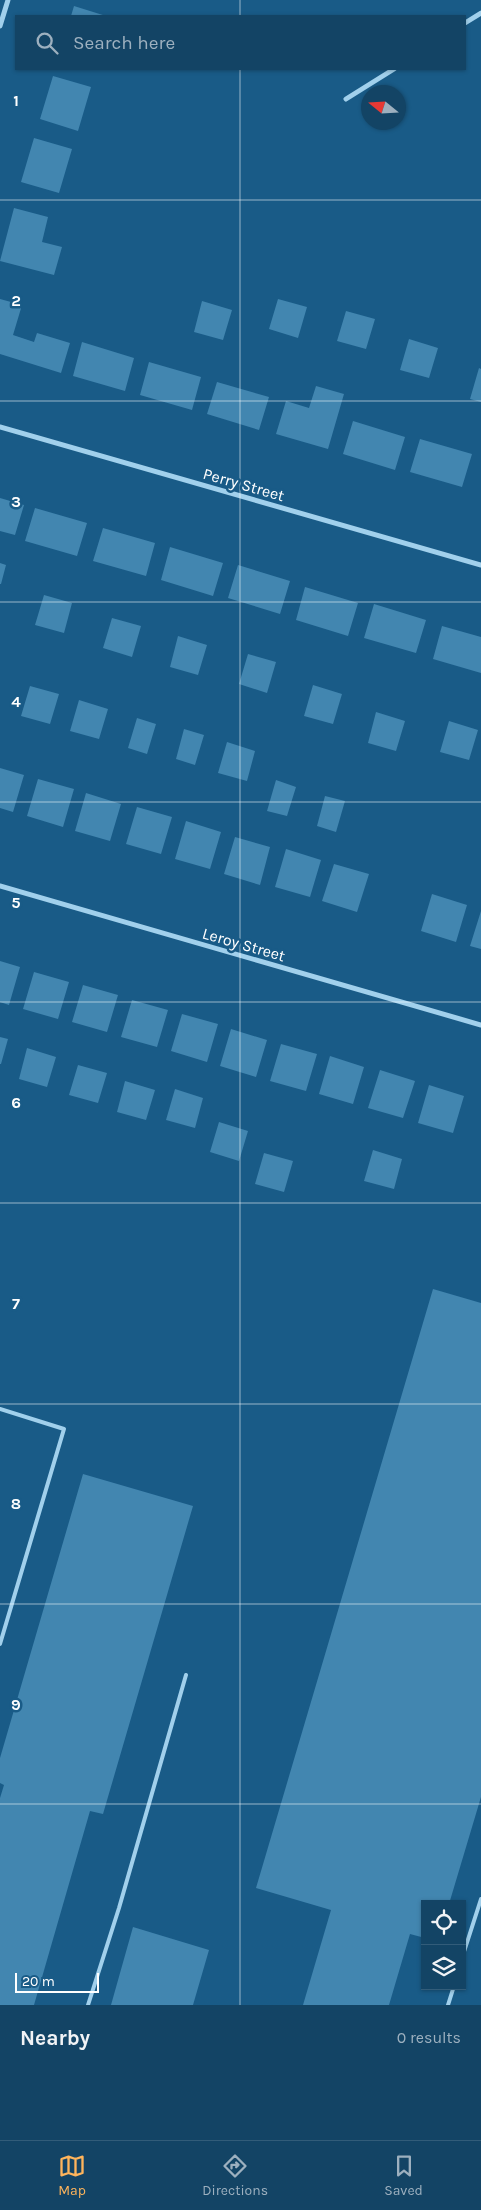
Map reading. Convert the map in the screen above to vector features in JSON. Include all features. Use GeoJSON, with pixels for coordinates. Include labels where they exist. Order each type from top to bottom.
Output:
{"type":"FeatureCollection","features":[{"type":"Feature","properties":{"kind":"street"},"geometry":{"type":"LineString","coordinates":[[0,26],[8,0]]}},
{"type":"Feature","properties":{"kind":"street"},"geometry":{"type":"LineString","coordinates":[[466,22],[481,13]]}},
{"type":"Feature","properties":{"kind":"street"},"geometry":{"type":"LineString","coordinates":[[346,99],[392,70]]}},
{"type":"Feature","properties":{"kind":"street","name":"Perry Street"},"geometry":{"type":"LineString","coordinates":[[0,427],[481,565]]}},
{"type":"Feature","properties":{"kind":"street","name":"Leroy Street"},"geometry":{"type":"LineString","coordinates":[[0,886],[481,1025]]}},
{"type":"Feature","properties":{"kind":"lane"},"geometry":{"type":"LineString","coordinates":[[0,1409],[64,1429],[0,1644]]}},
{"type":"Feature","properties":{"kind":"lane"},"geometry":{"type":"LineString","coordinates":[[88,2005],[119,1908],[186,1675]]}},
{"type":"Feature","properties":{"kind":"lane"},"geometry":{"type":"LineString","coordinates":[[466,1946],[481,1899]]}},
{"type":"Feature","properties":{"kind":"lane"},"geometry":{"type":"LineString","coordinates":[[448,2005],[453,1990]]}},
{"type":"Feature","properties":{"kind":"building"},"geometry":{"type":"Polygon","coordinates":[[[74,6],[103,15],[71,15],[74,6]]]}},
{"type":"Feature","properties":{"kind":"building"},"geometry":{"type":"Polygon","coordinates":[[[53,76],[91,87],[78,131],[40,119],[53,76]]]}},
{"type":"Feature","properties":{"kind":"building"},"geometry":{"type":"Polygon","coordinates":[[[34,138],[72,149],[59,193],[21,182],[34,138]]]}},
{"type":"Feature","properties":{"kind":"building"},"geometry":{"type":"Polygon","coordinates":[[[14,208],[48,217],[42,242],[62,247],[54,275],[0,261],[14,208]]]}},
{"type":"Feature","properties":{"kind":"building"},"geometry":{"type":"Polygon","coordinates":[[[0,299],[22,305],[13,335],[34,342],[37,333],[70,343],[61,373],[0,354],[0,299]]]}},
{"type":"Feature","properties":{"kind":"building"},"geometry":{"type":"Polygon","coordinates":[[[278,299],[307,307],[298,338],[269,329],[278,299]]]}},
{"type":"Feature","properties":{"kind":"building"},"geometry":{"type":"Polygon","coordinates":[[[202,301],[232,310],[223,340],[194,332],[202,301]]]}},
{"type":"Feature","properties":{"kind":"building"},"geometry":{"type":"Polygon","coordinates":[[[346,311],[375,319],[366,349],[337,341],[346,311]]]}},
{"type":"Feature","properties":{"kind":"building"},"geometry":{"type":"Polygon","coordinates":[[[409,339],[438,348],[429,378],[400,370],[409,339]]]}},
{"type":"Feature","properties":{"kind":"building"},"geometry":{"type":"Polygon","coordinates":[[[82,342],[134,358],[125,391],[73,376],[82,342]]]}},
{"type":"Feature","properties":{"kind":"building"},"geometry":{"type":"Polygon","coordinates":[[[149,362],[201,377],[192,410],[140,395],[149,362]]]}},
{"type":"Feature","properties":{"kind":"building"},"geometry":{"type":"Polygon","coordinates":[[[479,368],[481,369],[481,402],[470,399],[479,368]]]}},
{"type":"Feature","properties":{"kind":"building"},"geometry":{"type":"Polygon","coordinates":[[[217,382],[269,397],[259,430],[207,414],[217,382]]]}},
{"type":"Feature","properties":{"kind":"building"},"geometry":{"type":"Polygon","coordinates":[[[316,386],[344,394],[328,449],[276,434],[286,401],[309,408],[316,386]]]}},
{"type":"Feature","properties":{"kind":"building"},"geometry":{"type":"Polygon","coordinates":[[[353,421],[405,437],[395,470],[343,454],[353,421]]]}},
{"type":"Feature","properties":{"kind":"building"},"geometry":{"type":"Polygon","coordinates":[[[420,439],[472,454],[462,487],[410,472],[420,439]]]}},
{"type":"Feature","properties":{"kind":"building"},"geometry":{"type":"Polygon","coordinates":[[[0,498],[24,505],[15,535],[0,531],[0,498]]]}},
{"type":"Feature","properties":{"kind":"building"},"geometry":{"type":"Polygon","coordinates":[[[35,508],[87,523],[77,556],[25,541],[35,508]]]}},
{"type":"Feature","properties":{"kind":"building"},"geometry":{"type":"Polygon","coordinates":[[[103,528],[155,543],[146,576],[93,561],[103,528]]]}},
{"type":"Feature","properties":{"kind":"building"},"geometry":{"type":"Polygon","coordinates":[[[170,547],[223,563],[213,596],[161,580],[170,547]]]}},
{"type":"Feature","properties":{"kind":"building"},"geometry":{"type":"Polygon","coordinates":[[[0,563],[6,565],[1,584],[0,584],[0,563]]]}},
{"type":"Feature","properties":{"kind":"building"},"geometry":{"type":"Polygon","coordinates":[[[238,565],[290,581],[280,614],[228,598],[238,565]]]}},
{"type":"Feature","properties":{"kind":"building"},"geometry":{"type":"Polygon","coordinates":[[[305,587],[358,603],[348,636],[296,620],[305,587]]]}},
{"type":"Feature","properties":{"kind":"building"},"geometry":{"type":"Polygon","coordinates":[[[44,595],[72,603],[64,633],[35,625],[44,595]]]}},
{"type":"Feature","properties":{"kind":"building"},"geometry":{"type":"Polygon","coordinates":[[[374,604],[426,620],[416,653],[364,638],[374,604]]]}},
{"type":"Feature","properties":{"kind":"building"},"geometry":{"type":"Polygon","coordinates":[[[112,618],[141,626],[132,657],[103,648],[112,618]]]}},
{"type":"Feature","properties":{"kind":"building"},"geometry":{"type":"Polygon","coordinates":[[[442,626],[481,637],[481,673],[433,659],[442,626]]]}},
{"type":"Feature","properties":{"kind":"building"},"geometry":{"type":"Polygon","coordinates":[[[178,636],[207,645],[198,675],[170,667],[178,636]]]}},
{"type":"Feature","properties":{"kind":"building"},"geometry":{"type":"Polygon","coordinates":[[[248,654],[276,662],[267,693],[239,684],[248,654]]]}},
{"type":"Feature","properties":{"kind":"building"},"geometry":{"type":"Polygon","coordinates":[[[313,685],[342,694],[333,724],[304,716],[313,685]]]}},
{"type":"Feature","properties":{"kind":"building"},"geometry":{"type":"Polygon","coordinates":[[[30,686],[59,694],[50,724],[21,716],[30,686]]]}},
{"type":"Feature","properties":{"kind":"building"},"geometry":{"type":"Polygon","coordinates":[[[79,700],[108,709],[99,739],[70,731],[79,700]]]}},
{"type":"Feature","properties":{"kind":"building"},"geometry":{"type":"Polygon","coordinates":[[[376,712],[405,721],[396,751],[368,743],[376,712]]]}},
{"type":"Feature","properties":{"kind":"building"},"geometry":{"type":"Polygon","coordinates":[[[137,718],[156,724],[147,754],[128,748],[137,718]]]}},
{"type":"Feature","properties":{"kind":"building"},"geometry":{"type":"Polygon","coordinates":[[[449,721],[478,730],[469,760],[440,752],[449,721]]]}},
{"type":"Feature","properties":{"kind":"building"},"geometry":{"type":"Polygon","coordinates":[[[184,729],[204,735],[195,765],[176,759],[184,729]]]}},
{"type":"Feature","properties":{"kind":"building"},"geometry":{"type":"Polygon","coordinates":[[[227,742],[255,751],[247,781],[218,773],[227,742]]]}},
{"type":"Feature","properties":{"kind":"building"},"geometry":{"type":"Polygon","coordinates":[[[0,768],[24,775],[13,812],[0,808],[0,768]]]}},
{"type":"Feature","properties":{"kind":"building"},"geometry":{"type":"Polygon","coordinates":[[[38,779],[74,789],[63,827],[27,816],[38,779]]]}},
{"type":"Feature","properties":{"kind":"building"},"geometry":{"type":"Polygon","coordinates":[[[276,780],[296,787],[287,816],[267,811],[276,780]]]}},
{"type":"Feature","properties":{"kind":"building"},"geometry":{"type":"Polygon","coordinates":[[[86,793],[121,804],[110,841],[75,831],[86,793]]]}},
{"type":"Feature","properties":{"kind":"building"},"geometry":{"type":"Polygon","coordinates":[[[325,796],[345,801],[336,832],[317,826],[325,796]]]}},
{"type":"Feature","properties":{"kind":"building"},"geometry":{"type":"Polygon","coordinates":[[[137,807],[172,817],[161,854],[126,844],[137,807]]]}},
{"type":"Feature","properties":{"kind":"building"},"geometry":{"type":"Polygon","coordinates":[[[186,821],[221,832],[210,869],[175,859],[186,821]]]}},
{"type":"Feature","properties":{"kind":"building"},"geometry":{"type":"Polygon","coordinates":[[[235,837],[270,847],[260,885],[224,874],[235,837]]]}},
{"type":"Feature","properties":{"kind":"building"},"geometry":{"type":"Polygon","coordinates":[[[286,849],[321,860],[310,897],[275,887],[286,849]]]}},
{"type":"Feature","properties":{"kind":"building"},"geometry":{"type":"Polygon","coordinates":[[[334,864],[369,874],[357,912],[322,901],[334,864]]]}},
{"type":"Feature","properties":{"kind":"building"},"geometry":{"type":"Polygon","coordinates":[[[432,894],[467,905],[456,942],[421,931],[432,894]]]}},
{"type":"Feature","properties":{"kind":"building"},"geometry":{"type":"Polygon","coordinates":[[[481,911],[481,949],[470,946],[481,911]]]}},
{"type":"Feature","properties":{"kind":"building"},"geometry":{"type":"Polygon","coordinates":[[[0,961],[20,967],[9,1005],[0,1002],[0,961]]]}},
{"type":"Feature","properties":{"kind":"building"},"geometry":{"type":"Polygon","coordinates":[[[34,972],[69,982],[58,1019],[23,1009],[34,972]]]}},
{"type":"Feature","properties":{"kind":"building"},"geometry":{"type":"Polygon","coordinates":[[[83,985],[118,995],[107,1032],[72,1022],[83,985]]]}},
{"type":"Feature","properties":{"kind":"building"},"geometry":{"type":"Polygon","coordinates":[[[132,1000],[168,1010],[157,1047],[121,1037],[132,1000]]]}},
{"type":"Feature","properties":{"kind":"building"},"geometry":{"type":"Polygon","coordinates":[[[182,1014],[218,1024],[207,1062],[171,1051],[182,1014]]]}},
{"type":"Feature","properties":{"kind":"building"},"geometry":{"type":"Polygon","coordinates":[[[231,1029],[267,1040],[256,1077],[220,1066],[231,1029]]]}},
{"type":"Feature","properties":{"kind":"building"},"geometry":{"type":"Polygon","coordinates":[[[0,1037],[8,1039],[1,1064],[0,1064],[0,1037]]]}},
{"type":"Feature","properties":{"kind":"building"},"geometry":{"type":"Polygon","coordinates":[[[281,1044],[317,1054],[306,1091],[270,1081],[281,1044]]]}},
{"type":"Feature","properties":{"kind":"building"},"geometry":{"type":"Polygon","coordinates":[[[27,1048],[56,1057],[47,1087],[19,1079],[27,1048]]]}},
{"type":"Feature","properties":{"kind":"building"},"geometry":{"type":"Polygon","coordinates":[[[330,1056],[364,1067],[353,1104],[319,1094],[330,1056]]]}},
{"type":"Feature","properties":{"kind":"building"},"geometry":{"type":"Polygon","coordinates":[[[78,1065],[107,1073],[98,1103],[69,1095],[78,1065]]]}},
{"type":"Feature","properties":{"kind":"building"},"geometry":{"type":"Polygon","coordinates":[[[380,1070],[415,1081],[403,1118],[368,1108],[380,1070]]]}},
{"type":"Feature","properties":{"kind":"building"},"geometry":{"type":"Polygon","coordinates":[[[125,1081],[155,1090],[146,1120],[117,1112],[125,1081]]]}},
{"type":"Feature","properties":{"kind":"building"},"geometry":{"type":"Polygon","coordinates":[[[429,1085],[464,1096],[453,1133],[418,1123],[429,1085]]]}},
{"type":"Feature","properties":{"kind":"building"},"geometry":{"type":"Polygon","coordinates":[[[175,1089],[203,1098],[195,1128],[166,1120],[175,1089]]]}},
{"type":"Feature","properties":{"kind":"building"},"geometry":{"type":"Polygon","coordinates":[[[219,1122],[248,1131],[239,1161],[210,1152],[219,1122]]]}},
{"type":"Feature","properties":{"kind":"building"},"geometry":{"type":"Polygon","coordinates":[[[373,1150],[402,1159],[394,1189],[364,1181],[373,1150]]]}},
{"type":"Feature","properties":{"kind":"building"},"geometry":{"type":"Polygon","coordinates":[[[264,1153],[293,1161],[284,1192],[255,1184],[264,1153]]]}},
{"type":"Feature","properties":{"kind":"building"},"geometry":{"type":"Polygon","coordinates":[[[433,1289],[481,1303],[481,1797],[450,1900],[421,1900],[421,1937],[410,1934],[389,2005],[303,2005],[331,1910],[256,1888],[433,1289]]]}},
{"type":"Feature","properties":{"kind":"building"},"geometry":{"type":"Polygon","coordinates":[[[83,1474],[193,1506],[103,1814],[90,1811],[34,2005],[0,2005],[0,1798],[4,1785],[0,1783],[0,1758],[83,1474]]]}},
{"type":"Feature","properties":{"kind":"building"},"geometry":{"type":"Polygon","coordinates":[[[133,1927],[209,1950],[193,2005],[111,2005],[133,1927]]]}}]}
